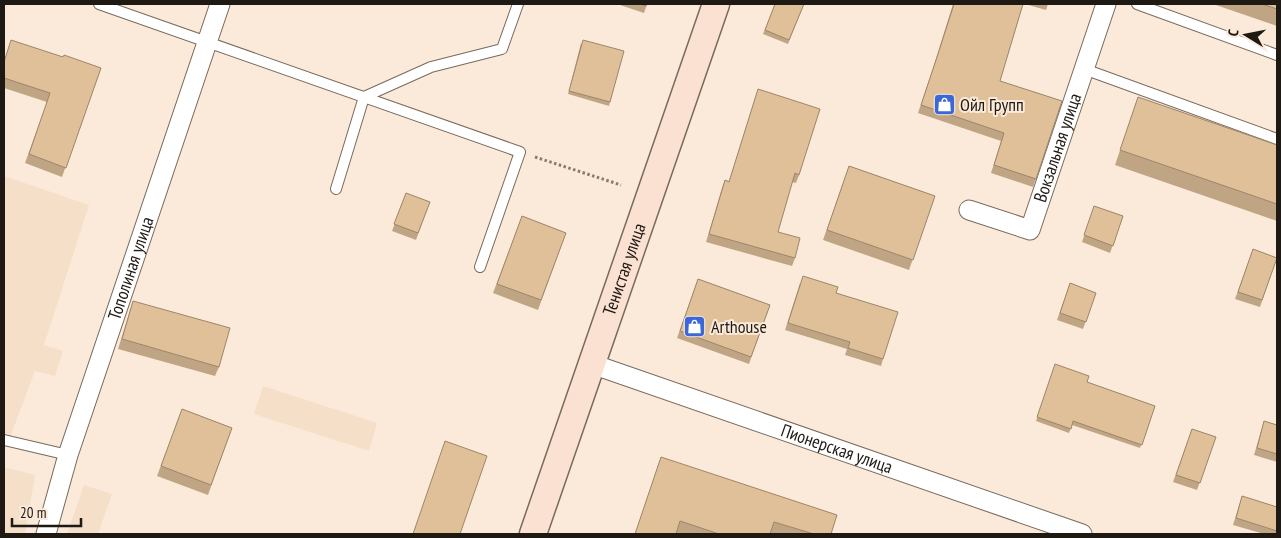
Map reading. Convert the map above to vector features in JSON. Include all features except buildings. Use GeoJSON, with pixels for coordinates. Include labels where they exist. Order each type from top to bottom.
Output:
{"type":"FeatureCollection","features":[{"type":"Feature","properties":{"kind":"main road","name":"Тенистая улица"},"geometry":{"type":"LineString","coordinates":[[534,534],[716,4]]}},
{"type":"Feature","properties":{"kind":"street","name":"Тополиная улица"},"geometry":{"type":"LineString","coordinates":[[46,534],[68,455],[220,4]]}},
{"type":"Feature","properties":{"kind":"street","name":"Вокзальная улица"},"geometry":{"type":"LineString","coordinates":[[969,210],[1030,230],[1106,4]]}},
{"type":"Feature","properties":{"kind":"street","name":"Пионерская улица"},"geometry":{"type":"LineString","coordinates":[[592,364],[1082,534]]}},
{"type":"Feature","properties":{"kind":"lane"},"geometry":{"type":"LineString","coordinates":[[99,4],[520,152],[480,267]]}},
{"type":"Feature","properties":{"kind":"lane"},"geometry":{"type":"LineString","coordinates":[[336,189],[364,97],[431,67],[502,49],[518,4]]}},
{"type":"Feature","properties":{"kind":"lane"},"geometry":{"type":"LineString","coordinates":[[1137,4],[1277,55]]}},
{"type":"Feature","properties":{"kind":"lane"},"geometry":{"type":"LineString","coordinates":[[1084,69],[1277,139]]}},
{"type":"Feature","properties":{"kind":"lane"},"geometry":{"type":"LineString","coordinates":[[4,440],[68,455]]}},
{"type":"Feature","properties":{"kind":"path"},"geometry":{"type":"LineString","coordinates":[[520,152],[622,185]]}},
{"type":"Feature","properties":{"kind":"shaded area"},"geometry":{"type":"Polygon","coordinates":[[[4,176],[89,205],[44,345],[63,351],[55,376],[35,371],[9,440],[4,438],[4,176]]]}},
{"type":"Feature","properties":{"kind":"shaded area"},"geometry":{"type":"Polygon","coordinates":[[[263,386],[377,423],[369,451],[254,414],[263,386]]]}},
{"type":"Feature","properties":{"kind":"shaded area"},"geometry":{"type":"Polygon","coordinates":[[[4,467],[35,475],[25,534],[4,534],[4,467]]]}},
{"type":"Feature","properties":{"kind":"shaded area"},"geometry":{"type":"Polygon","coordinates":[[[84,485],[112,494],[98,534],[67,534],[84,485]]]}},
{"type":"Feature","properties":{"kind":"place","name":"Ойл Групп"},"geometry":{"type":"Point","coordinates":[944,105]}},
{"type":"Feature","properties":{"kind":"place","name":"Arthouse"},"geometry":{"type":"Point","coordinates":[695,327]}}]}
